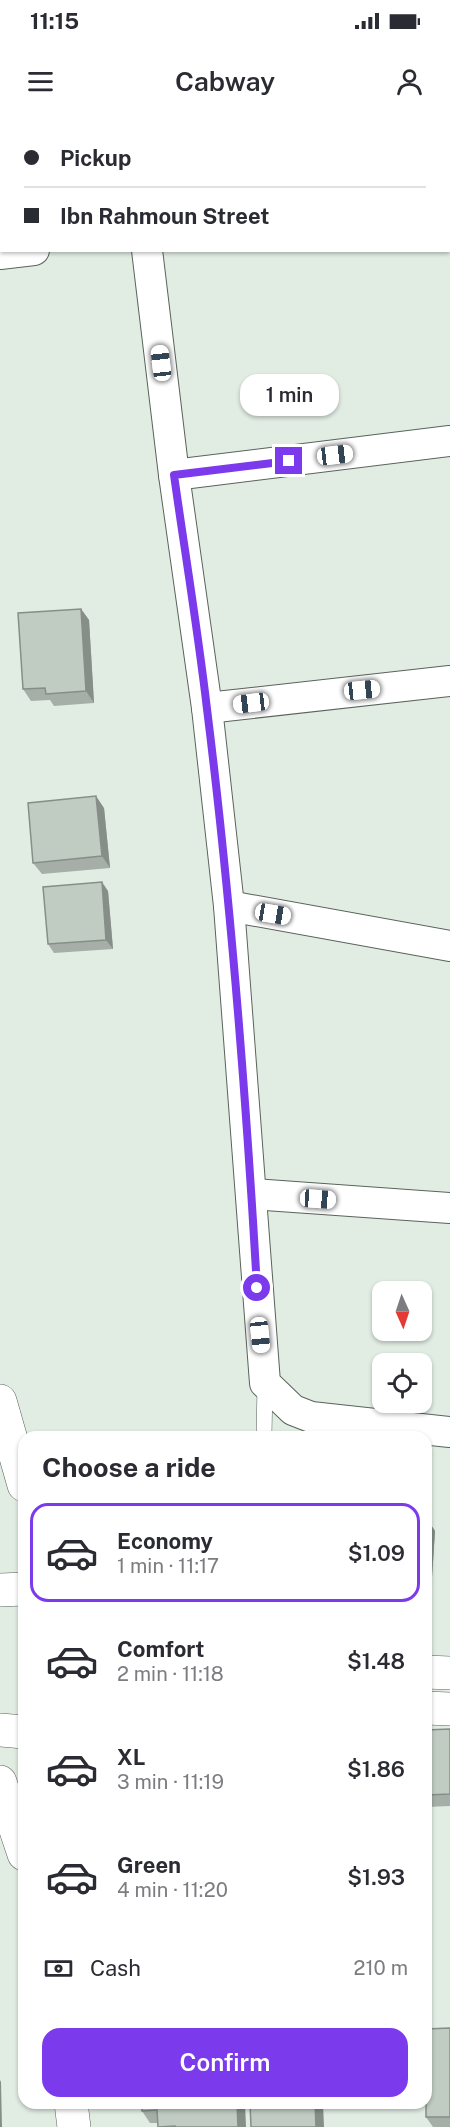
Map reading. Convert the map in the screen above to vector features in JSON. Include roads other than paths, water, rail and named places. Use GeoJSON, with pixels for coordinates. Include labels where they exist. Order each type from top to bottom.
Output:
{"type":"FeatureCollection","features":[{"type":"Feature","properties":{"kind":"street"},"geometry":{"type":"LineString","coordinates":[[0,254],[17,252]]}},
{"type":"Feature","properties":{"kind":"street"},"geometry":{"type":"LineString","coordinates":[[147,252],[174,475],[207,708],[229,906],[265,1383],[292,1410],[311,1417],[450,1432]]}},
{"type":"Feature","properties":{"kind":"street"},"geometry":{"type":"LineString","coordinates":[[174,475],[450,441]]}},
{"type":"Feature","properties":{"kind":"street"},"geometry":{"type":"LineString","coordinates":[[207,708],[450,681]]}},
{"type":"Feature","properties":{"kind":"street"},"geometry":{"type":"LineString","coordinates":[[229,906],[450,946]]}},
{"type":"Feature","properties":{"kind":"street"},"geometry":{"type":"LineString","coordinates":[[252,1194],[450,1208]]}},
{"type":"Feature","properties":{"kind":"street"},"geometry":{"type":"LineString","coordinates":[[0,1401],[18,1464]]}},
{"type":"Feature","properties":{"kind":"street"},"geometry":{"type":"LineString","coordinates":[[0,1590],[18,1589]]}},
{"type":"Feature","properties":{"kind":"street"},"geometry":{"type":"LineString","coordinates":[[432,1672],[450,1673]]}},
{"type":"Feature","properties":{"kind":"street"},"geometry":{"type":"LineString","coordinates":[[432,1708],[450,1708]]}},
{"type":"Feature","properties":{"kind":"street"},"geometry":{"type":"LineString","coordinates":[[0,1730],[18,1732]]}},
{"type":"Feature","properties":{"kind":"street"},"geometry":{"type":"LineString","coordinates":[[0,1782],[18,1836]]}},
{"type":"Feature","properties":{"kind":"street"},"geometry":{"type":"LineString","coordinates":[[71,2109],[74,2127]]}},
{"type":"Feature","properties":{"kind":"lane"},"geometry":{"type":"LineString","coordinates":[[264,1431],[265,1383]]}}]}
